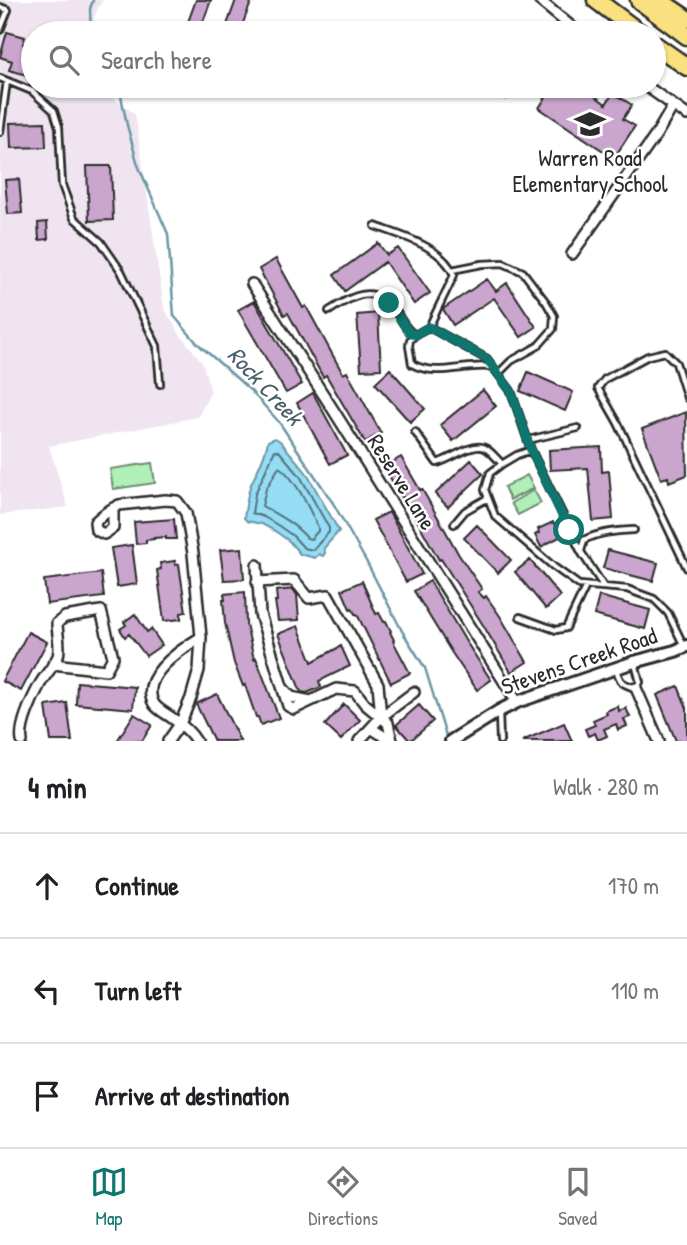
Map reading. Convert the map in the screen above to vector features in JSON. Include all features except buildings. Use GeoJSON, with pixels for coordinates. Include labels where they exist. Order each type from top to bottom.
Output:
{"type":"FeatureCollection","features":[{"type":"Feature","properties":{"kind":"highway"},"geometry":{"type":"LineString","coordinates":[[596,0],[624,21]]}},
{"type":"Feature","properties":{"kind":"highway"},"geometry":{"type":"LineString","coordinates":[[639,0],[687,36]]}},
{"type":"Feature","properties":{"kind":"highway"},"geometry":{"type":"LineString","coordinates":[[660,0],[687,19]]}},
{"type":"Feature","properties":{"kind":"highway"},"geometry":{"type":"LineString","coordinates":[[666,52],[687,67]]}},
{"type":"Feature","properties":{"kind":"street"},"geometry":{"type":"LineString","coordinates":[[540,0],[565,21]]}},
{"type":"Feature","properties":{"kind":"street"},"geometry":{"type":"LineString","coordinates":[[662,98],[687,115]]}},
{"type":"Feature","properties":{"kind":"street"},"geometry":{"type":"LineString","coordinates":[[572,254],[656,135],[673,106]]}},
{"type":"Feature","properties":{"kind":"street","name":"Reserve Lane"},"geometry":{"type":"LineString","coordinates":[[252,284],[517,702]]}},
{"type":"Feature","properties":{"kind":"street"},"geometry":{"type":"LineString","coordinates":[[113,508],[165,500],[177,501],[186,513],[193,553],[201,637],[199,670],[180,724],[168,741]]}},
{"type":"Feature","properties":{"kind":"street"},"geometry":{"type":"LineString","coordinates":[[257,565],[260,614],[288,706],[291,709],[336,689],[355,691],[365,704],[388,723],[392,741]]}},
{"type":"Feature","properties":{"kind":"street"},"geometry":{"type":"LineString","coordinates":[[257,582],[294,580],[309,597],[328,595],[378,684],[380,717]]}},
{"type":"Feature","properties":{"kind":"street"},"geometry":{"type":"LineString","coordinates":[[22,741],[27,713],[40,685],[52,664],[59,654],[57,623],[65,617],[101,611],[113,657],[106,670],[52,664]]}},
{"type":"Feature","properties":{"kind":"street"},"geometry":{"type":"LineString","coordinates":[[196,741],[180,724],[154,705],[150,690],[153,681],[175,654],[201,637]]}},
{"type":"Feature","properties":{"kind":"street","name":"Stevens Creek Road"},"geometry":{"type":"LineString","coordinates":[[451,741],[517,702],[686,647]]}},
{"type":"Feature","properties":{"kind":"street"},"geometry":{"type":"LineString","coordinates":[[636,688],[659,741]]}},
{"type":"Feature","properties":{"kind":"street"},"geometry":{"type":"LineString","coordinates":[[359,741],[380,717],[414,692]]}},
{"type":"Feature","properties":{"kind":"street"},"geometry":{"type":"LineString","coordinates":[[371,728],[392,741]]}},
{"type":"Feature","properties":{"kind":"lane"},"geometry":{"type":"LineString","coordinates":[[0,7],[8,10],[0,30]]}},
{"type":"Feature","properties":{"kind":"lane"},"geometry":{"type":"LineString","coordinates":[[0,78],[21,87]]}},
{"type":"Feature","properties":{"kind":"lane"},"geometry":{"type":"LineString","coordinates":[[0,132],[7,81]]}},
{"type":"Feature","properties":{"kind":"lane"},"geometry":{"type":"LineString","coordinates":[[39,98],[54,111],[60,127],[62,184],[74,218],[101,242],[121,271],[157,346],[160,384]]}},
{"type":"Feature","properties":{"kind":"lane"},"geometry":{"type":"LineString","coordinates":[[375,226],[440,255],[454,275],[429,327],[410,340],[408,346],[412,364],[427,370],[446,371],[478,365],[493,367]]}},
{"type":"Feature","properties":{"kind":"lane"},"geometry":{"type":"LineString","coordinates":[[452,270],[503,263],[523,272],[554,316],[553,329],[538,346],[511,361],[498,374]]}},
{"type":"Feature","properties":{"kind":"lane"},"geometry":{"type":"LineString","coordinates":[[329,311],[354,297],[375,294],[389,303],[409,332],[415,335]]}},
{"type":"Feature","properties":{"kind":"lane"},"geometry":{"type":"LineString","coordinates":[[429,327],[487,359],[511,391],[531,450],[581,552],[604,587]]}},
{"type":"Feature","properties":{"kind":"lane"},"geometry":{"type":"LineString","coordinates":[[687,398],[676,363],[665,352],[648,356],[605,379],[598,388],[618,423],[687,568]]}},
{"type":"Feature","properties":{"kind":"lane"},"geometry":{"type":"LineString","coordinates":[[527,440],[578,428]]}},
{"type":"Feature","properties":{"kind":"lane"},"geometry":{"type":"LineString","coordinates":[[415,432],[437,463],[474,446],[483,447],[502,464]]}},
{"type":"Feature","properties":{"kind":"lane"},"geometry":{"type":"LineString","coordinates":[[531,450],[517,455],[490,473],[485,490],[495,516],[579,585],[627,589],[654,599],[668,613],[686,647]]}},
{"type":"Feature","properties":{"kind":"lane"},"geometry":{"type":"LineString","coordinates":[[454,524],[465,511],[488,498]]}},
{"type":"Feature","properties":{"kind":"lane"},"geometry":{"type":"LineString","coordinates":[[581,552],[584,540],[588,537],[634,530]]}},
{"type":"Feature","properties":{"kind":"lane"},"geometry":{"type":"LineString","coordinates":[[520,617],[556,630],[566,628],[586,586]]}},
{"type":"Feature","properties":{"kind":"lane"},"geometry":{"type":"LineString","coordinates":[[616,668],[619,680],[636,688],[640,682],[634,662]]}},
{"type":"Feature","properties":{"kind":"lane"},"geometry":{"type":"LineString","coordinates":[[499,711],[500,741]]}},
{"type":"Feature","properties":{"kind":"shaded area"},"geometry":{"type":"Polygon","coordinates":[[[0,0],[103,0],[93,21],[21,21],[21,98],[112,98],[135,114],[164,308],[179,333],[202,362],[211,391],[198,417],[49,446],[68,507],[0,515],[0,0]]]}},
{"type":"Feature","properties":{"kind":"green space"},"geometry":{"type":"Polygon","coordinates":[[[152,463],[155,483],[113,489],[110,469],[152,463]]]}},
{"type":"Feature","properties":{"kind":"green space"},"geometry":{"type":"Polygon","coordinates":[[[527,475],[534,488],[510,500],[504,487],[527,475]]]}},
{"type":"Feature","properties":{"kind":"green space"},"geometry":{"type":"Polygon","coordinates":[[[534,490],[541,503],[518,515],[511,503],[534,490]]]}},
{"type":"Feature","properties":{"kind":"water"},"geometry":{"type":"Polygon","coordinates":[[[275,438],[306,472],[339,531],[324,548],[323,556],[319,554],[315,558],[300,554],[289,541],[275,531],[244,518],[251,484],[268,441],[275,438]]]}},
{"type":"Feature","properties":{"kind":"waterway","name":"Rock Creek"},"geometry":{"type":"LineString","coordinates":[[90,21],[93,0]]}},
{"type":"Feature","properties":{"kind":"waterway","name":"Rock Creek"},"geometry":{"type":"LineString","coordinates":[[121,98],[138,165],[168,234],[174,316],[197,343],[250,390],[279,422],[333,503],[425,668],[446,736]]}},
{"type":"Feature","properties":{"kind":"place","name":"Warren Road Elementary School"},"geometry":{"type":"Point","coordinates":[590,124]}},
{"type":"Feature","properties":{"kind":"route"},"geometry":{"type":"LineString","coordinates":[[389,303],[409,332],[415,335],[429,327],[487,359],[511,391],[531,450],[569,530]]}}]}
